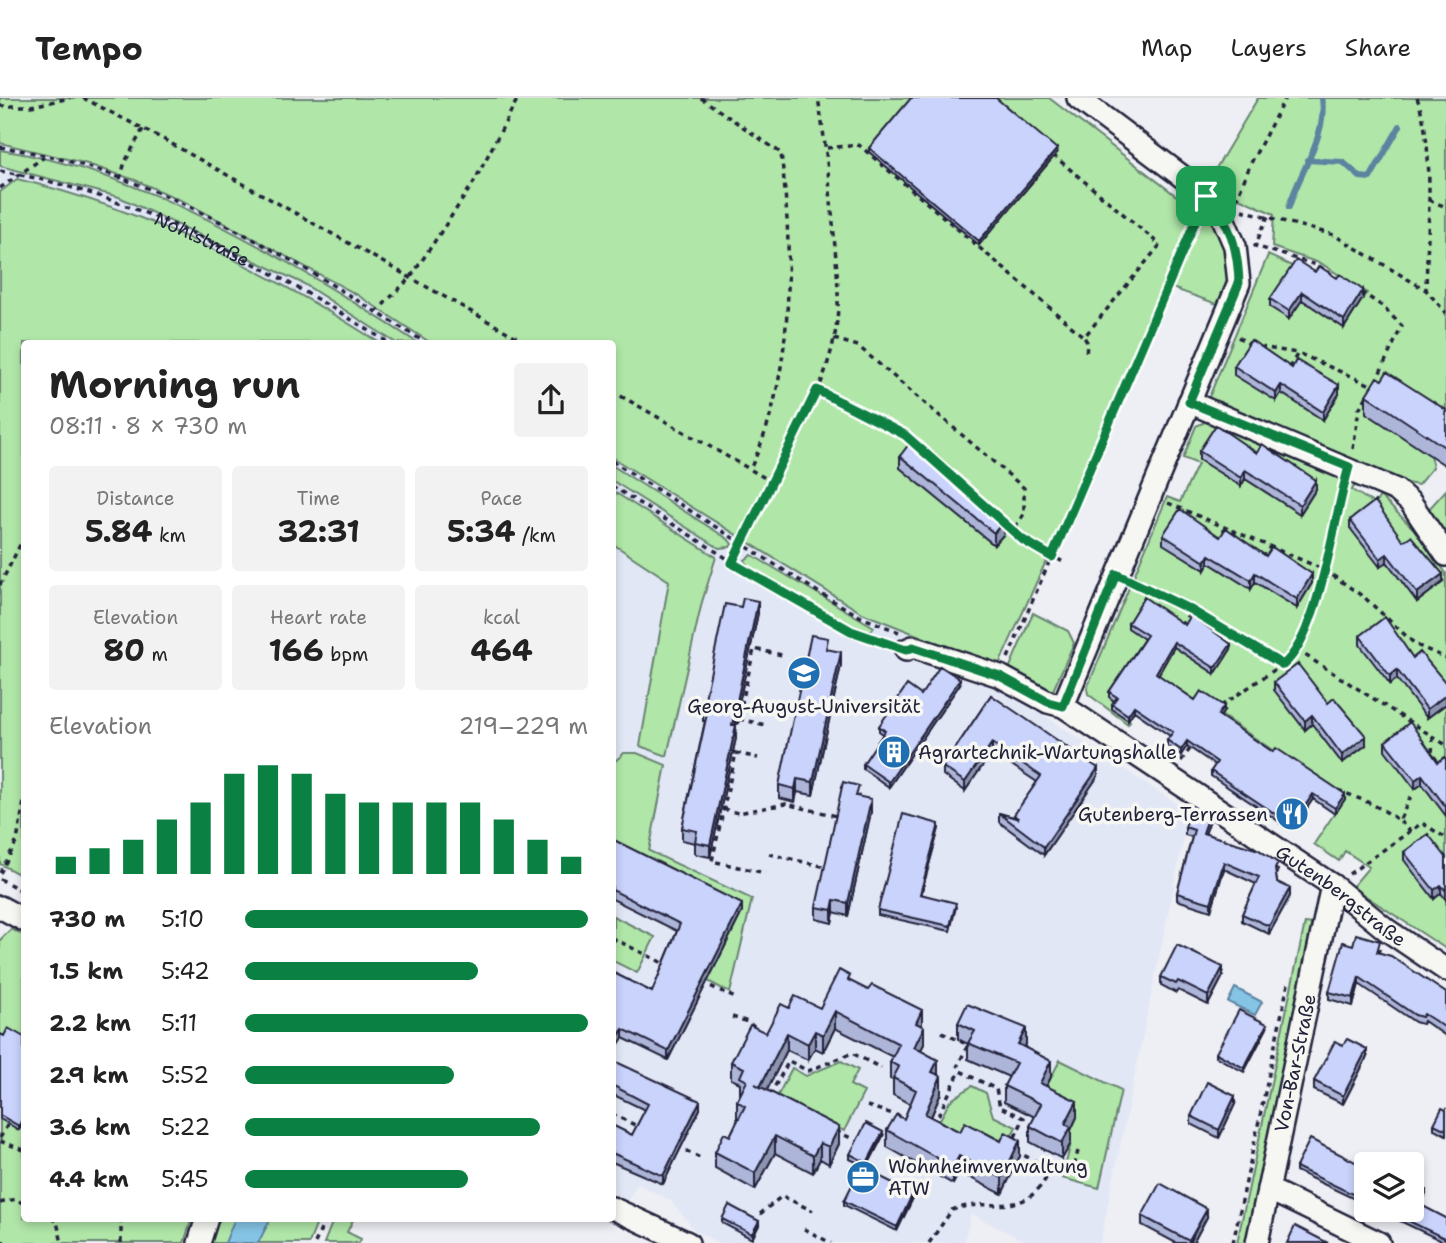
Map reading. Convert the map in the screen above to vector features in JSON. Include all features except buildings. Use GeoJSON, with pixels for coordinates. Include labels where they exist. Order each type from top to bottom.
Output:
{"type":"FeatureCollection","features":[{"type":"Feature","properties":{"kind":"street"},"geometry":{"type":"LineString","coordinates":[[910,649],[1000,676],[1048,702],[1063,706],[1239,283],[1238,263],[1229,228],[1220,211],[1206,196],[1077,98]]}},
{"type":"Feature","properties":{"kind":"street"},"geometry":{"type":"LineString","coordinates":[[1189,402],[1349,467],[1396,490],[1411,503],[1446,555]]}},
{"type":"Feature","properties":{"kind":"street","name":"Gutenbergstraße"},"geometry":{"type":"LineString","coordinates":[[1063,706],[1332,885],[1387,930],[1446,970]]}},
{"type":"Feature","properties":{"kind":"street","name":"Von-Bar-Straße"},"geometry":{"type":"LineString","coordinates":[[1256,1243],[1332,885]]}},
{"type":"Feature","properties":{"kind":"street"},"geometry":{"type":"LineString","coordinates":[[1,908],[21,918]]}},
{"type":"Feature","properties":{"kind":"street"},"geometry":{"type":"LineString","coordinates":[[1268,1189],[1379,1243]]}},
{"type":"Feature","properties":{"kind":"street"},"geometry":{"type":"LineString","coordinates":[[616,1210],[688,1243]]}},
{"type":"Feature","properties":{"kind":"street"},"geometry":{"type":"LineString","coordinates":[[199,1243],[206,1222]]}},
{"type":"Feature","properties":{"kind":"path"},"geometry":{"type":"LineString","coordinates":[[0,106],[31,106],[70,98]]}},
{"type":"Feature","properties":{"kind":"path"},"geometry":{"type":"LineString","coordinates":[[83,98],[522,340]]}},
{"type":"Feature","properties":{"kind":"path"},"geometry":{"type":"LineString","coordinates":[[376,312],[411,277],[474,182],[518,98]]}},
{"type":"Feature","properties":{"kind":"path"},"geometry":{"type":"LineString","coordinates":[[701,98],[781,153],[789,256],[782,357],[771,412],[750,469]]}},
{"type":"Feature","properties":{"kind":"path"},"geometry":{"type":"LineString","coordinates":[[732,563],[774,483],[817,390],[838,318],[837,270],[827,148],[818,98]]}},
{"type":"Feature","properties":{"kind":"path"},"geometry":{"type":"LineString","coordinates":[[1285,98],[1251,163],[1233,207],[1334,235],[1426,290],[1446,313]]}},
{"type":"Feature","properties":{"kind":"path"},"geometry":{"type":"LineString","coordinates":[[1417,98],[1424,116],[1426,290]]}},
{"type":"Feature","properties":{"kind":"path"},"geometry":{"type":"LineString","coordinates":[[120,179],[125,162],[143,129]]}},
{"type":"Feature","properties":{"kind":"path"},"geometry":{"type":"LineString","coordinates":[[827,148],[859,145],[1084,337],[1087,341],[1086,356]]}},
{"type":"Feature","properties":{"kind":"path"},"geometry":{"type":"LineString","coordinates":[[870,154],[878,145]]}},
{"type":"Feature","properties":{"kind":"path"},"geometry":{"type":"LineString","coordinates":[[0,147],[45,156],[120,179],[196,211],[421,340]]}},
{"type":"Feature","properties":{"kind":"path"},"geometry":{"type":"LineString","coordinates":[[1046,150],[1160,245],[1084,337]]}},
{"type":"Feature","properties":{"kind":"path"},"geometry":{"type":"LineString","coordinates":[[0,188],[45,156]]}},
{"type":"Feature","properties":{"kind":"path","name":"Nohlstraße"},"geometry":{"type":"LineString","coordinates":[[0,171],[106,198],[147,214],[300,288],[384,340]]}},
{"type":"Feature","properties":{"kind":"path"},"geometry":{"type":"LineString","coordinates":[[1000,676],[1206,196]]}},
{"type":"Feature","properties":{"kind":"path"},"geometry":{"type":"LineString","coordinates":[[1427,199],[1446,207]]}},
{"type":"Feature","properties":{"kind":"path"},"geometry":{"type":"LineString","coordinates":[[1268,216],[1255,246],[1326,270],[1343,281]]}},
{"type":"Feature","properties":{"kind":"path"},"geometry":{"type":"LineString","coordinates":[[1299,270],[1305,262]]}},
{"type":"Feature","properties":{"kind":"path"},"geometry":{"type":"LineString","coordinates":[[1322,276],[1326,270]]}},
{"type":"Feature","properties":{"kind":"path"},"geometry":{"type":"LineString","coordinates":[[1219,708],[1295,656],[1325,570],[1349,467],[1359,409],[1402,326],[1382,306],[1352,287]]}},
{"type":"Feature","properties":{"kind":"path"},"geometry":{"type":"LineString","coordinates":[[1223,320],[1232,333],[1266,354]]}},
{"type":"Feature","properties":{"kind":"path"},"geometry":{"type":"LineString","coordinates":[[834,339],[858,346],[1024,488],[1024,514],[1013,530]]}},
{"type":"Feature","properties":{"kind":"path"},"geometry":{"type":"LineString","coordinates":[[1255,347],[1298,353],[1373,386]]}},
{"type":"Feature","properties":{"kind":"path"},"geometry":{"type":"LineString","coordinates":[[1278,361],[1288,371],[1298,353]]}},
{"type":"Feature","properties":{"kind":"path"},"geometry":{"type":"LineString","coordinates":[[817,390],[905,435],[1013,530],[1065,563]]}},
{"type":"Feature","properties":{"kind":"path"},"geometry":{"type":"LineString","coordinates":[[616,393],[774,483]]}},
{"type":"Feature","properties":{"kind":"path"},"geometry":{"type":"LineString","coordinates":[[616,464],[861,617],[898,632],[910,649]]}},
{"type":"Feature","properties":{"kind":"path"},"geometry":{"type":"LineString","coordinates":[[616,489],[732,563],[851,631],[910,649]]}},
{"type":"Feature","properties":{"kind":"path"},"geometry":{"type":"LineString","coordinates":[[1150,495],[1325,570],[1356,591],[1423,649],[1446,658]]}},
{"type":"Feature","properties":{"kind":"path"},"geometry":{"type":"LineString","coordinates":[[1216,542],[1226,527]]}},
{"type":"Feature","properties":{"kind":"path"},"geometry":{"type":"LineString","coordinates":[[0,585],[21,543]]}},
{"type":"Feature","properties":{"kind":"path"},"geometry":{"type":"LineString","coordinates":[[1262,561],[1271,545]]}},
{"type":"Feature","properties":{"kind":"path"},"geometry":{"type":"LineString","coordinates":[[1312,573],[1317,566]]}},
{"type":"Feature","properties":{"kind":"path"},"geometry":{"type":"LineString","coordinates":[[1116,574],[1191,610],[1283,665]]}},
{"type":"Feature","properties":{"kind":"path"},"geometry":{"type":"LineString","coordinates":[[1181,627],[1191,610]]}},
{"type":"Feature","properties":{"kind":"path"},"geometry":{"type":"LineString","coordinates":[[1227,646],[1234,636]]}},
{"type":"Feature","properties":{"kind":"path"},"geometry":{"type":"LineString","coordinates":[[734,738],[754,649],[782,655]]}},
{"type":"Feature","properties":{"kind":"path"},"geometry":{"type":"LineString","coordinates":[[1420,654],[1423,649]]}},
{"type":"Feature","properties":{"kind":"path"},"geometry":{"type":"LineString","coordinates":[[1297,650],[1446,745]]}},
{"type":"Feature","properties":{"kind":"path"},"geometry":{"type":"LineString","coordinates":[[738,719],[766,725]]}},
{"type":"Feature","properties":{"kind":"path"},"geometry":{"type":"LineString","coordinates":[[1433,737],[1432,754],[1440,764],[1435,767]]}},
{"type":"Feature","properties":{"kind":"path"},"geometry":{"type":"LineString","coordinates":[[733,745],[731,752],[758,758]]}},
{"type":"Feature","properties":{"kind":"path"},"geometry":{"type":"LineString","coordinates":[[736,753],[712,860],[765,873]]}},
{"type":"Feature","properties":{"kind":"path"},"geometry":{"type":"LineString","coordinates":[[1334,788],[1375,805],[1400,820],[1411,832]]}},
{"type":"Feature","properties":{"kind":"path"},"geometry":{"type":"LineString","coordinates":[[1400,820],[1413,792]]}},
{"type":"Feature","properties":{"kind":"path"},"geometry":{"type":"LineString","coordinates":[[723,809],[738,813],[786,804],[837,816]]}},
{"type":"Feature","properties":{"kind":"path"},"geometry":{"type":"LineString","coordinates":[[835,829],[839,808]]}},
{"type":"Feature","properties":{"kind":"path"},"geometry":{"type":"LineString","coordinates":[[0,873],[17,841],[21,819]]}},
{"type":"Feature","properties":{"kind":"path"},"geometry":{"type":"LineString","coordinates":[[1332,885],[1422,823],[1446,838]]}},
{"type":"Feature","properties":{"kind":"path"},"geometry":{"type":"LineString","coordinates":[[823,879],[829,854]]}},
{"type":"Feature","properties":{"kind":"path"},"geometry":{"type":"LineString","coordinates":[[769,855],[826,867]]}},
{"type":"Feature","properties":{"kind":"path"},"geometry":{"type":"LineString","coordinates":[[0,878],[21,890]]}},
{"type":"Feature","properties":{"kind":"path"},"geometry":{"type":"LineString","coordinates":[[616,940],[675,969]]}},
{"type":"Feature","properties":{"kind":"path"},"geometry":{"type":"LineString","coordinates":[[699,981],[737,999]]}},
{"type":"Feature","properties":{"kind":"path"},"geometry":{"type":"LineString","coordinates":[[733,1017],[748,1022],[756,1029]]}},
{"type":"Feature","properties":{"kind":"path"},"geometry":{"type":"LineString","coordinates":[[957,1039],[962,1029]]}},
{"type":"Feature","properties":{"kind":"path"},"geometry":{"type":"LineString","coordinates":[[942,1032],[968,1045]]}},
{"type":"Feature","properties":{"kind":"path"},"geometry":{"type":"LineString","coordinates":[[957,1068],[973,1035]]}},
{"type":"Feature","properties":{"kind":"path"},"geometry":{"type":"LineString","coordinates":[[780,1053],[808,1071],[852,1053],[881,1068]]}},
{"type":"Feature","properties":{"kind":"path"},"geometry":{"type":"LineString","coordinates":[[769,1098],[789,1061]]}},
{"type":"Feature","properties":{"kind":"path"},"geometry":{"type":"LineString","coordinates":[[926,1128],[932,1128],[960,1071],[996,1089],[1000,1107],[1024,1118],[1009,1148],[1068,1175],[1073,1170],[1078,1151]]}},
{"type":"Feature","properties":{"kind":"path"},"geometry":{"type":"LineString","coordinates":[[867,1106],[911,1120]]}},
{"type":"Feature","properties":{"kind":"path"},"geometry":{"type":"LineString","coordinates":[[616,1116],[649,1132]]}},
{"type":"Feature","properties":{"kind":"path"},"geometry":{"type":"LineString","coordinates":[[8,1124],[0,1140],[21,1149]]}},
{"type":"Feature","properties":{"kind":"path"},"geometry":{"type":"LineString","coordinates":[[828,1127],[851,1138]]}},
{"type":"Feature","properties":{"kind":"path"},"geometry":{"type":"LineString","coordinates":[[669,1142],[700,1158]]}},
{"type":"Feature","properties":{"kind":"path"},"geometry":{"type":"LineString","coordinates":[[929,1243],[952,1210],[974,1205],[1006,1206],[1035,1195],[1051,1169]]}},
{"type":"Feature","properties":{"kind":"path"},"geometry":{"type":"LineString","coordinates":[[760,1214],[782,1196],[813,1211]]}},
{"type":"Feature","properties":{"kind":"path"},"geometry":{"type":"LineString","coordinates":[[0,1203],[16,1199],[21,1202]]}},
{"type":"Feature","properties":{"kind":"path"},"geometry":{"type":"LineString","coordinates":[[57,1222],[62,1243]]}},
{"type":"Feature","properties":{"kind":"path"},"geometry":{"type":"LineString","coordinates":[[121,1222],[121,1243]]}},
{"type":"Feature","properties":{"kind":"path"},"geometry":{"type":"LineString","coordinates":[[315,1243],[324,1222]]}},
{"type":"Feature","properties":{"kind":"path"},"geometry":{"type":"LineString","coordinates":[[804,1229],[831,1243]]}},
{"type":"Feature","properties":{"kind":"path"},"geometry":{"type":"LineString","coordinates":[[0,1241],[9,1243]]}},
{"type":"Feature","properties":{"kind":"shaded area","name":"Georg-August-Universität"},"geometry":{"type":"Polygon","coordinates":[[[0,98],[1049,98],[1192,208],[1194,212],[1052,548],[1041,560],[1031,585],[1034,586],[991,680],[1189,812],[1100,1243],[1028,1243],[971,1214],[964,1243],[717,1243],[695,1230],[670,1200],[637,1184],[628,1201],[616,1198],[616,340],[21,340],[21,875],[0,864],[0,98]]]}},
{"type":"Feature","properties":{"kind":"green space"},"geometry":{"type":"Polygon","coordinates":[[[0,98],[1049,98],[1194,212],[1052,548],[998,667],[862,613],[616,460],[616,340],[426,340],[356,294],[185,202],[135,180],[84,163],[0,143],[0,98]]]}},
{"type":"Feature","properties":{"kind":"green space"},"geometry":{"type":"Polygon","coordinates":[[[1258,98],[1446,98],[1446,433],[1430,456],[1433,467],[1418,485],[1406,483],[1210,402],[1209,397],[1268,255],[1296,268],[1297,306],[1319,274],[1363,297],[1367,293],[1322,264],[1272,247],[1274,214],[1219,189],[1209,180],[1258,98]]]}},
{"type":"Feature","properties":{"kind":"green space"},"geometry":{"type":"Polygon","coordinates":[[[0,150],[56,161],[165,199],[271,253],[413,340],[391,340],[304,284],[119,197],[0,166],[0,150]]]}},
{"type":"Feature","properties":{"kind":"green space"},"geometry":{"type":"Polygon","coordinates":[[[17,179],[66,192],[160,226],[294,291],[375,340],[21,340],[21,875],[0,864],[0,192],[17,179]]]}},
{"type":"Feature","properties":{"kind":"green space"},"geometry":{"type":"Polygon","coordinates":[[[1203,208],[1218,230],[1226,254],[1227,279],[1220,305],[1169,287],[1203,208]]]}},
{"type":"Feature","properties":{"kind":"green space"},"geometry":{"type":"Polygon","coordinates":[[[1207,421],[1357,482],[1352,490],[1375,504],[1380,496],[1418,533],[1446,573],[1446,949],[1352,887],[1369,867],[1345,851],[1339,861],[1314,844],[1344,799],[1221,715],[1224,711],[1195,705],[1117,702],[1113,709],[1130,721],[1128,724],[1088,694],[1087,688],[1167,497],[1180,502],[1198,464],[1183,458],[1196,426],[1207,421]]]}},
{"type":"Feature","properties":{"kind":"green space"},"geometry":{"type":"Polygon","coordinates":[[[616,468],[732,544],[730,547],[719,548],[616,483],[616,468]]]}},
{"type":"Feature","properties":{"kind":"green space"},"geometry":{"type":"Polygon","coordinates":[[[1446,490],[1446,543],[1428,510],[1446,490]]]}},
{"type":"Feature","properties":{"kind":"green space"},"geometry":{"type":"Polygon","coordinates":[[[616,493],[716,557],[702,602],[667,756],[640,746],[669,581],[616,546],[616,493]]]}},
{"type":"Feature","properties":{"kind":"green space"},"geometry":{"type":"Polygon","coordinates":[[[752,555],[874,627],[869,635],[827,616],[747,567],[745,560],[752,555]]]}},
{"type":"Feature","properties":{"kind":"green space"},"geometry":{"type":"Polygon","coordinates":[[[1033,613],[1068,631],[1074,643],[1051,695],[1009,669],[1033,613]]]}},
{"type":"Feature","properties":{"kind":"green space"},"geometry":{"type":"Polygon","coordinates":[[[624,753],[637,753],[666,765],[649,851],[752,899],[730,993],[708,981],[742,912],[616,849],[616,760],[624,753]]]}},
{"type":"Feature","properties":{"kind":"green space"},"geometry":{"type":"Polygon","coordinates":[[[616,918],[655,937],[637,973],[616,962],[616,918]]]}},
{"type":"Feature","properties":{"kind":"green space"},"geometry":{"type":"Polygon","coordinates":[[[1305,923],[1314,924],[1245,1243],[1237,1243],[1305,923]]]}},
{"type":"Feature","properties":{"kind":"green space"},"geometry":{"type":"Polygon","coordinates":[[[11,929],[21,934],[21,1222],[191,1222],[184,1243],[0,1243],[0,940],[11,929]]]}},
{"type":"Feature","properties":{"kind":"green space"},"geometry":{"type":"Polygon","coordinates":[[[1060,1060],[1121,1090],[1099,1188],[1062,1178],[1071,1143],[1065,1140],[1040,1099],[1060,1060]]]}},
{"type":"Feature","properties":{"kind":"green space"},"geometry":{"type":"Polygon","coordinates":[[[841,1061],[858,1070],[850,1085],[864,1092],[844,1131],[777,1097],[792,1068],[806,1076],[841,1061]]]}},
{"type":"Feature","properties":{"kind":"green space"},"geometry":{"type":"Polygon","coordinates":[[[972,1086],[986,1093],[993,1116],[1016,1127],[1007,1144],[975,1127],[957,1135],[937,1125],[950,1101],[972,1086]]]}},
{"type":"Feature","properties":{"kind":"green space"},"geometry":{"type":"Polygon","coordinates":[[[215,1222],[317,1222],[309,1243],[208,1243],[215,1222]]]}},
{"type":"Feature","properties":{"kind":"green space"},"geometry":{"type":"Polygon","coordinates":[[[332,1222],[352,1222],[347,1232],[361,1239],[359,1243],[324,1243],[332,1222]]]}},
{"type":"Feature","properties":{"kind":"water"},"geometry":{"type":"Polygon","coordinates":[[[1235,988],[1262,1002],[1255,1015],[1228,1002],[1235,988]]]}},
{"type":"Feature","properties":{"kind":"water"},"geometry":{"type":"Polygon","coordinates":[[[233,1222],[269,1222],[258,1243],[225,1243],[233,1222]]]}},
{"type":"Feature","properties":{"kind":"waterway"},"geometry":{"type":"LineString","coordinates":[[1289,207],[1317,140],[1323,112],[1322,98]]}},
{"type":"Feature","properties":{"kind":"waterway"},"geometry":{"type":"LineString","coordinates":[[1307,160],[1343,162],[1360,177],[1370,178],[1400,126]]}},
{"type":"Feature","properties":{"kind":"place","name":"Georg-August-Universität"},"geometry":{"type":"Point","coordinates":[804,673]}},
{"type":"Feature","properties":{"kind":"place","name":"Agrartechnik-Wartungshalle"},"geometry":{"type":"Point","coordinates":[894,752]}},
{"type":"Feature","properties":{"kind":"place","name":"Gutenberg-Terrassen"},"geometry":{"type":"Point","coordinates":[1292,814]}},
{"type":"Feature","properties":{"kind":"place","name":"Wohnheimverwaltung ATW"},"geometry":{"type":"Point","coordinates":[863,1177]}},
{"type":"Feature","properties":{"kind":"route"},"geometry":{"type":"LineString","coordinates":[[1206,196],[1220,211],[1229,228],[1235,246],[1239,283],[1189,402],[1349,467],[1325,570],[1295,656],[1283,665],[1191,610],[1116,574],[1063,706],[1048,702],[1000,676],[913,647],[906,650],[851,631],[817,615],[732,563],[793,445],[817,390],[905,435],[1023,540],[1052,557],[1206,196]]}}]}
